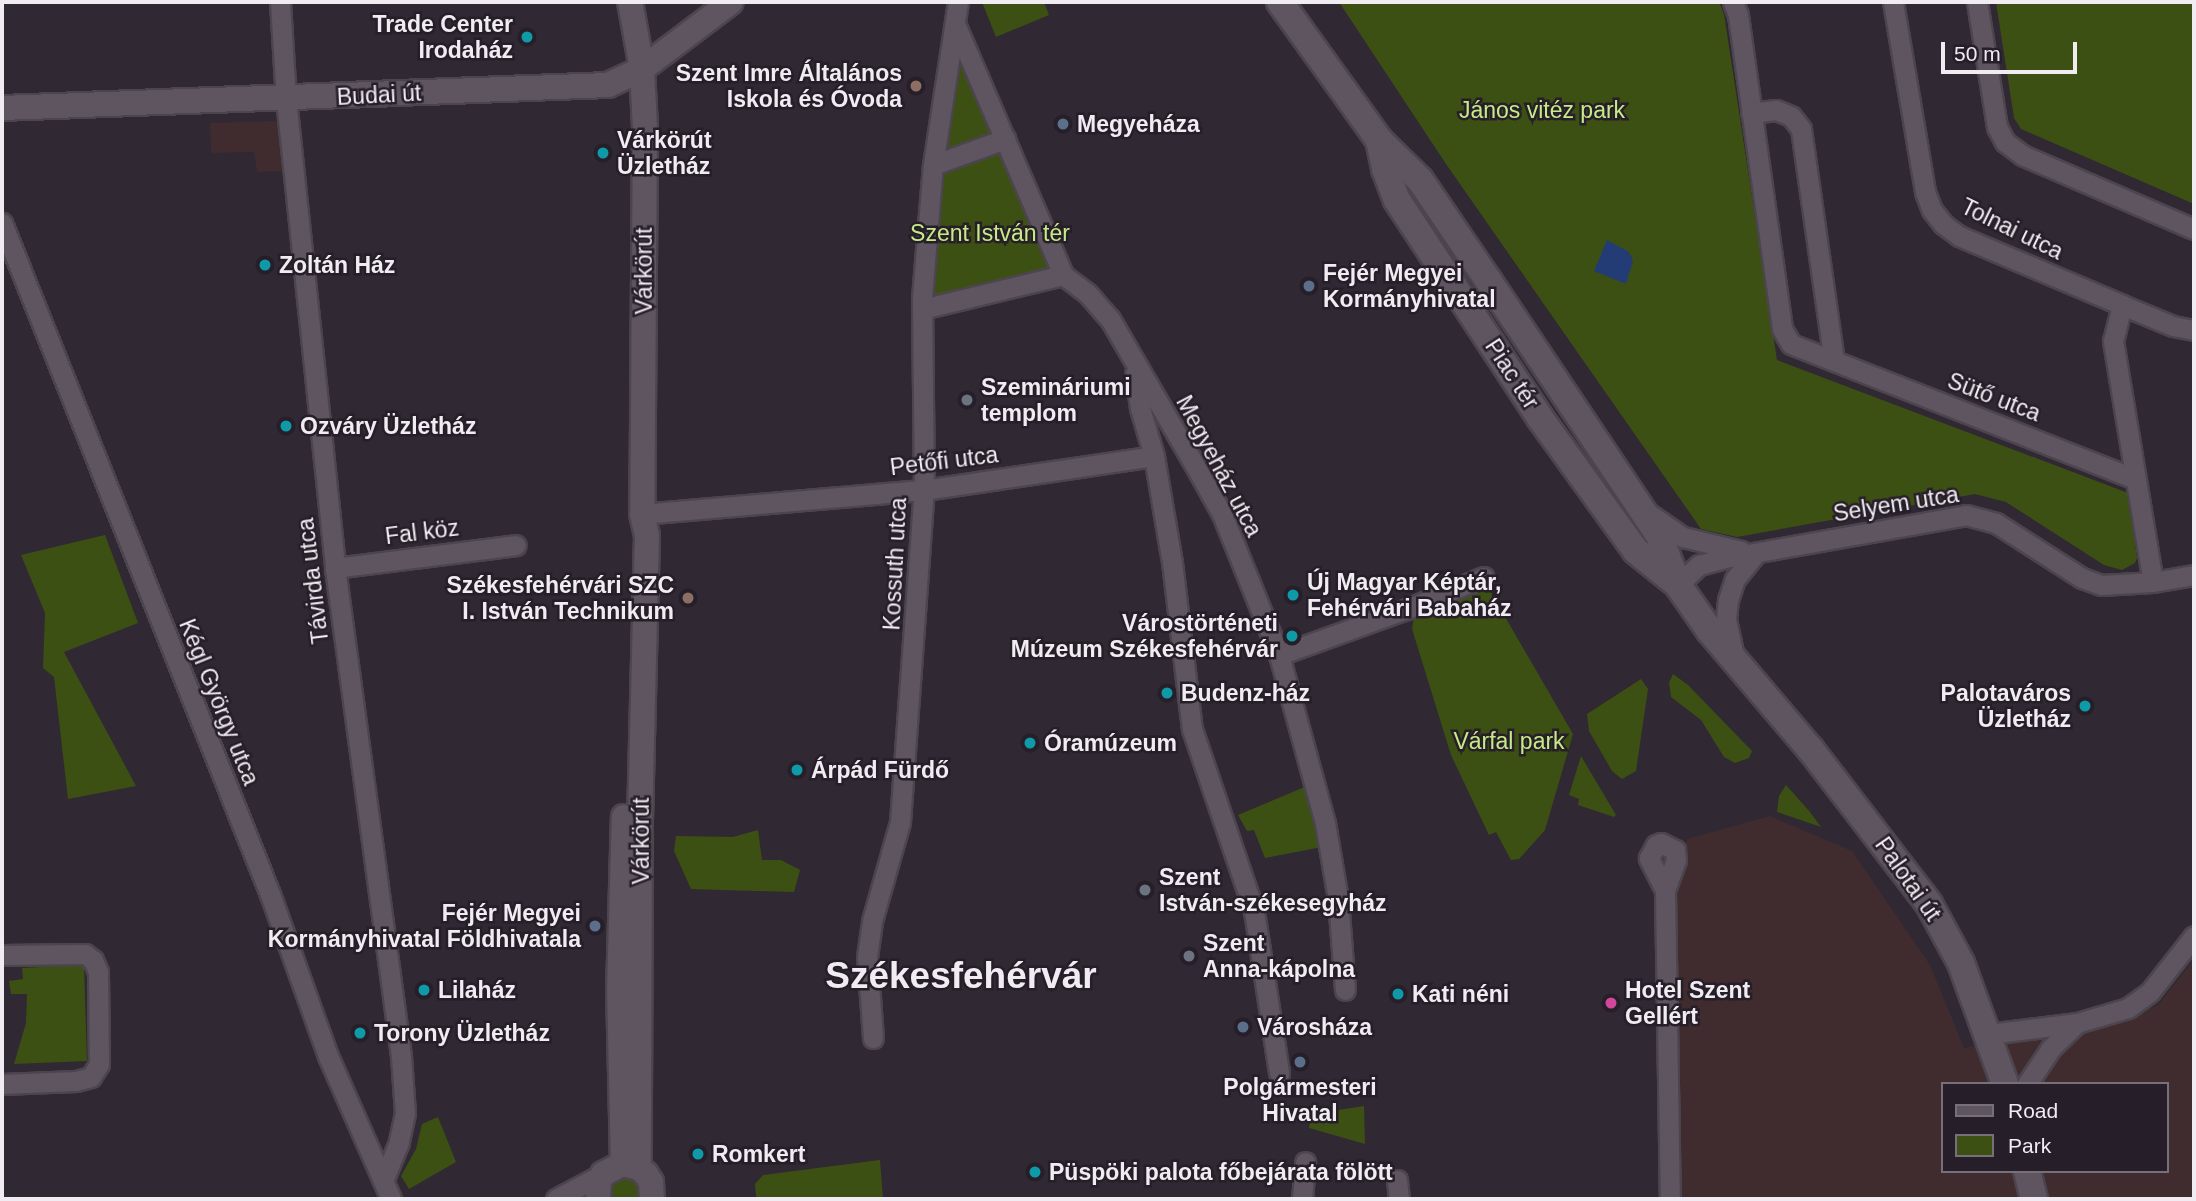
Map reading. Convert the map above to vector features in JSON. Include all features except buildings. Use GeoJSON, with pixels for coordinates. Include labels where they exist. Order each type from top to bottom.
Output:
{"type":"FeatureCollection","features":[{"type":"Feature","properties":{"kind":"main road","name":"Piac tér"},"geometry":{"type":"LineString","coordinates":[[1280,2],[1379,140],[1420,180],[1659,536],[1678,585]]}},
{"type":"Feature","properties":{"kind":"main road","name":"Piac tér"},"geometry":{"type":"LineString","coordinates":[[1379,140],[1385,169],[1397,200],[1540,418],[1636,551],[1678,585],[1735,662],[1767,699]]}},
{"type":"Feature","properties":{"kind":"main road","name":"Palotai út"},"geometry":{"type":"LineString","coordinates":[[1767,699],[1874,830],[1929,904],[1961,963],[2004,1082]]}},
{"type":"Feature","properties":{"kind":"main road"},"geometry":{"type":"LineString","coordinates":[[2028,1173],[2034,1199]]}},
{"type":"Feature","properties":{"kind":"street","name":"Távirda utca"},"geometry":{"type":"LineString","coordinates":[[279,2],[286,99],[335,568],[401,1056],[405,1113],[399,1142],[383,1181]]}},
{"type":"Feature","properties":{"kind":"street","name":"Várkörút"},"geometry":{"type":"LineString","coordinates":[[621,1169],[640,821],[647,535],[642,514],[645,129],[642,69],[631,2]]}},
{"type":"Feature","properties":{"kind":"street","name":"Budai út"},"geometry":{"type":"LineString","coordinates":[[2,108],[608,85],[642,69],[731,2]]}},
{"type":"Feature","properties":{"kind":"street"},"geometry":{"type":"LineString","coordinates":[[956,25],[1063,275],[922,309],[933,165],[958,2]]}},
{"type":"Feature","properties":{"kind":"street","name":"Sütő utca"},"geometry":{"type":"LineString","coordinates":[[1732,2],[1738,15],[1782,328],[1791,344],[2136,479]]}},
{"type":"Feature","properties":{"kind":"street","name":"Tolnai utca"},"geometry":{"type":"LineString","coordinates":[[1893,2],[1920,166],[1932,210],[1943,224],[1959,236],[2122,305],[2174,326],[2194,330]]}},
{"type":"Feature","properties":{"kind":"street"},"geometry":{"type":"LineString","coordinates":[[1977,2],[1997,127],[2005,142],[2022,155],[2194,229]]}},
{"type":"Feature","properties":{"kind":"street"},"geometry":{"type":"LineString","coordinates":[[1751,113],[1776,110],[1791,116],[1801,129],[1834,361]]}},
{"type":"Feature","properties":{"kind":"street"},"geometry":{"type":"LineString","coordinates":[[933,165],[1005,139]]}},
{"type":"Feature","properties":{"kind":"street","name":"Kégl György utca"},"geometry":{"type":"LineString","coordinates":[[2,223],[270,894],[328,1056],[391,1199]]}},
{"type":"Feature","properties":{"kind":"street","name":"Megyeház utca"},"geometry":{"type":"LineString","coordinates":[[1063,275],[1088,294],[1110,319],[1222,514],[1279,655],[1325,823],[1338,899],[1345,990]]}},
{"type":"Feature","properties":{"kind":"street"},"geometry":{"type":"LineString","coordinates":[[2122,305],[2113,341],[2153,582]]}},
{"type":"Feature","properties":{"kind":"street","name":"Kossuth utca"},"geometry":{"type":"LineString","coordinates":[[873,1038],[867,957],[872,921],[905,825],[924,490],[922,309]]}},
{"type":"Feature","properties":{"kind":"street"},"geometry":{"type":"LineString","coordinates":[[1133,361],[1140,408],[1154,456],[1172,562],[1192,729],[1254,911],[1279,1073]]}},
{"type":"Feature","properties":{"kind":"street","name":"Petőfi utca"},"geometry":{"type":"LineString","coordinates":[[642,514],[924,490],[1154,456]]}},
{"type":"Feature","properties":{"kind":"street","name":"Selyem utca"},"geometry":{"type":"LineString","coordinates":[[1636,501],[1663,526],[1683,537],[1720,548],[1756,553]]}},
{"type":"Feature","properties":{"kind":"street","name":"Selyem utca"},"geometry":{"type":"LineString","coordinates":[[1678,585],[1699,565],[1966,515],[1984,518],[2013,532],[2091,582],[2112,586],[2194,575]]}},
{"type":"Feature","properties":{"kind":"street","name":"Fal köz"},"geometry":{"type":"LineString","coordinates":[[335,568],[516,545]]}},
{"type":"Feature","properties":{"kind":"street"},"geometry":{"type":"LineString","coordinates":[[1735,662],[1726,619],[1728,600],[1735,579],[1756,553]]}},
{"type":"Feature","properties":{"kind":"street"},"geometry":{"type":"LineString","coordinates":[[1279,655],[1407,609],[1484,577]]}},
{"type":"Feature","properties":{"kind":"street"},"geometry":{"type":"LineString","coordinates":[[1665,890],[1670,1199]]}},
{"type":"Feature","properties":{"kind":"street"},"geometry":{"type":"LineString","coordinates":[[1988,1034],[2077,1023],[2128,1008],[2141,1000],[2194,936]]}},
{"type":"Feature","properties":{"kind":"street"},"geometry":{"type":"LineString","coordinates":[[2,955],[85,954],[93,960],[98,972],[99,1064],[91,1077],[76,1081],[2,1084]]}},
{"type":"Feature","properties":{"kind":"street"},"geometry":{"type":"LineString","coordinates":[[2027,1082],[2051,1048],[2077,1023]]}},
{"type":"Feature","properties":{"kind":"street"},"geometry":{"type":"LineString","coordinates":[[1302,1199],[1306,1162]]}},
{"type":"Feature","properties":{"kind":"street","name":"Várkörút"},"geometry":{"type":"LineString","coordinates":[[597,1199],[599,1182],[621,1169]]}},
{"type":"Feature","properties":{"kind":"street","name":"Várkörút"},"geometry":{"type":"LineString","coordinates":[[621,1169],[651,1182],[652,1199]]}},
{"type":"Feature","properties":{"kind":"street"},"geometry":{"type":"LineString","coordinates":[[556,1199],[621,1169]]}},
{"type":"Feature","properties":{"kind":"shaded area"},"geometry":{"type":"Polygon","coordinates":[[[278,121],[283,171],[257,172],[254,152],[211,153],[210,123],[278,121]]]}},
{"type":"Feature","properties":{"kind":"shaded area"},"geometry":{"type":"Polygon","coordinates":[[[1770,816],[1852,851],[1930,965],[1964,1048],[2118,1021],[2158,1005],[2194,959],[2194,1199],[1682,1199],[1677,894],[1687,839],[1770,816]]]}},
{"type":"Feature","properties":{"kind":"green space"},"geometry":{"type":"Polygon","coordinates":[[[982,2],[1044,2],[1049,15],[996,37],[982,2]]]}},
{"type":"Feature","properties":{"kind":"green space","name":"János vitéz park"},"geometry":{"type":"Polygon","coordinates":[[[1339,2],[1719,2],[1724,14],[1777,360],[2128,493],[2137,558],[2135,563],[2122,570],[2104,565],[2006,502],[1975,494],[1737,537],[1701,529],[1446,164],[1339,2]]]}},
{"type":"Feature","properties":{"kind":"green space"},"geometry":{"type":"Polygon","coordinates":[[[1996,2],[2194,2],[2194,204],[2021,129],[2014,118],[1996,2]]]}},
{"type":"Feature","properties":{"kind":"green space","name":"Szent István tér"},"geometry":{"type":"Polygon","coordinates":[[[958,54],[1060,268],[933,297],[943,169],[958,54]]]}},
{"type":"Feature","properties":{"kind":"green space"},"geometry":{"type":"Polygon","coordinates":[[[105,535],[138,623],[64,652],[136,786],[68,799],[54,677],[43,668],[45,613],[21,555],[105,535]]]}},
{"type":"Feature","properties":{"kind":"green space","name":"Várfal park"},"geometry":{"type":"Polygon","coordinates":[[[1486,584],[1573,734],[1545,830],[1519,859],[1511,860],[1496,832],[1489,835],[1451,755],[1412,629],[1415,612],[1486,584]]]}},
{"type":"Feature","properties":{"kind":"green space"},"geometry":{"type":"Polygon","coordinates":[[[1673,674],[1688,685],[1752,751],[1749,758],[1735,763],[1724,757],[1701,720],[1671,697],[1669,683],[1673,674]]]}},
{"type":"Feature","properties":{"kind":"green space"},"geometry":{"type":"Polygon","coordinates":[[[1641,679],[1648,689],[1636,771],[1622,779],[1612,771],[1589,731],[1587,714],[1641,679]]]}},
{"type":"Feature","properties":{"kind":"green space"},"geometry":{"type":"Polygon","coordinates":[[[1581,756],[1616,815],[1614,817],[1578,805],[1579,799],[1569,795],[1581,756]]]}},
{"type":"Feature","properties":{"kind":"green space"},"geometry":{"type":"Polygon","coordinates":[[[1786,785],[1821,827],[1777,812],[1779,796],[1786,785]]]}},
{"type":"Feature","properties":{"kind":"green space"},"geometry":{"type":"Polygon","coordinates":[[[1307,786],[1322,847],[1265,858],[1254,830],[1247,831],[1238,815],[1307,786]]]}},
{"type":"Feature","properties":{"kind":"green space"},"geometry":{"type":"Polygon","coordinates":[[[758,830],[762,860],[781,860],[800,870],[794,892],[691,889],[674,851],[676,836],[733,837],[758,830]]]}},
{"type":"Feature","properties":{"kind":"green space"},"geometry":{"type":"Polygon","coordinates":[[[84,965],[87,1061],[14,1064],[26,1023],[27,994],[11,994],[9,981],[23,979],[22,968],[84,965]]]}},
{"type":"Feature","properties":{"kind":"green space"},"geometry":{"type":"Polygon","coordinates":[[[1364,1106],[1365,1144],[1309,1128],[1311,1114],[1364,1106]]]}},
{"type":"Feature","properties":{"kind":"green space"},"geometry":{"type":"Polygon","coordinates":[[[438,1117],[456,1162],[409,1189],[401,1176],[416,1149],[422,1124],[438,1117]]]}},
{"type":"Feature","properties":{"kind":"green space"},"geometry":{"type":"Polygon","coordinates":[[[880,1160],[883,1199],[760,1199],[756,1196],[755,1184],[763,1175],[880,1160]]]}},
{"type":"Feature","properties":{"kind":"green space"},"geometry":{"type":"Polygon","coordinates":[[[628,1169],[648,1199],[602,1199],[602,1188],[628,1169]]]}},
{"type":"Feature","properties":{"kind":"water"},"geometry":{"type":"Polygon","coordinates":[[[1607,240],[1629,252],[1633,261],[1626,284],[1594,271],[1607,240]]]}},
{"type":"Feature","properties":{"kind":"place","name":"Trade Center Irodaház"},"geometry":{"type":"Point","coordinates":[527,37]}},
{"type":"Feature","properties":{"kind":"place","name":"Szent Imre Általános Iskola és Óvoda"},"geometry":{"type":"Point","coordinates":[916,86]}},
{"type":"Feature","properties":{"kind":"place","name":"Megyeháza"},"geometry":{"type":"Point","coordinates":[1063,124]}},
{"type":"Feature","properties":{"kind":"place","name":"Várkörút Üzletház"},"geometry":{"type":"Point","coordinates":[603,153]}},
{"type":"Feature","properties":{"kind":"place","name":"Zoltán Ház"},"geometry":{"type":"Point","coordinates":[265,265]}},
{"type":"Feature","properties":{"kind":"place","name":"Fejér Megyei Kormányhivatal"},"geometry":{"type":"Point","coordinates":[1309,286]}},
{"type":"Feature","properties":{"kind":"place","name":"Szemináriumi templom"},"geometry":{"type":"Point","coordinates":[967,400]}},
{"type":"Feature","properties":{"kind":"place","name":"Ozváry Üzletház"},"geometry":{"type":"Point","coordinates":[286,426]}},
{"type":"Feature","properties":{"kind":"place","name":"Új Magyar Képtár, Fehérvári Babaház"},"geometry":{"type":"Point","coordinates":[1293,595]}},
{"type":"Feature","properties":{"kind":"place","name":"Székesfehérvári SZC I. István Technikum"},"geometry":{"type":"Point","coordinates":[688,598]}},
{"type":"Feature","properties":{"kind":"place","name":"Várostörténeti Múzeum Székesfehérvár"},"geometry":{"type":"Point","coordinates":[1292,636]}},
{"type":"Feature","properties":{"kind":"place","name":"Budenz-ház"},"geometry":{"type":"Point","coordinates":[1167,693]}},
{"type":"Feature","properties":{"kind":"place","name":"Palotaváros Üzletház"},"geometry":{"type":"Point","coordinates":[2085,706]}},
{"type":"Feature","properties":{"kind":"place","name":"Óramúzeum"},"geometry":{"type":"Point","coordinates":[1030,743]}},
{"type":"Feature","properties":{"kind":"place","name":"Árpád Fürdő"},"geometry":{"type":"Point","coordinates":[797,770]}},
{"type":"Feature","properties":{"kind":"place","name":"Szent István-székesegyház"},"geometry":{"type":"Point","coordinates":[1145,890]}},
{"type":"Feature","properties":{"kind":"place","name":"Fejér Megyei Kormányhivatal Földhivatala"},"geometry":{"type":"Point","coordinates":[595,926]}},
{"type":"Feature","properties":{"kind":"place","name":"Szent Anna-kápolna"},"geometry":{"type":"Point","coordinates":[1189,956]}},
{"type":"Feature","properties":{"kind":"place","name":"Lilaház"},"geometry":{"type":"Point","coordinates":[424,990]}},
{"type":"Feature","properties":{"kind":"place","name":"Kati néni"},"geometry":{"type":"Point","coordinates":[1398,994]}},
{"type":"Feature","properties":{"kind":"place","name":"Hotel Szent Gellért"},"geometry":{"type":"Point","coordinates":[1611,1003]}},
{"type":"Feature","properties":{"kind":"place","name":"Városháza"},"geometry":{"type":"Point","coordinates":[1243,1027]}},
{"type":"Feature","properties":{"kind":"place","name":"Torony Üzletház"},"geometry":{"type":"Point","coordinates":[360,1033]}},
{"type":"Feature","properties":{"kind":"place","name":"Polgármesteri Hivatal"},"geometry":{"type":"Point","coordinates":[1300,1062]}},
{"type":"Feature","properties":{"kind":"place","name":"Romkert"},"geometry":{"type":"Point","coordinates":[698,1154]}},
{"type":"Feature","properties":{"kind":"place","name":"Püspöki palota főbejárata fölött"},"geometry":{"type":"Point","coordinates":[1035,1172]}},
{"type":"Feature","properties":{"kind":"district","name":"Székesfehérvár"},"geometry":{"type":"Point","coordinates":[961,976]}}]}
